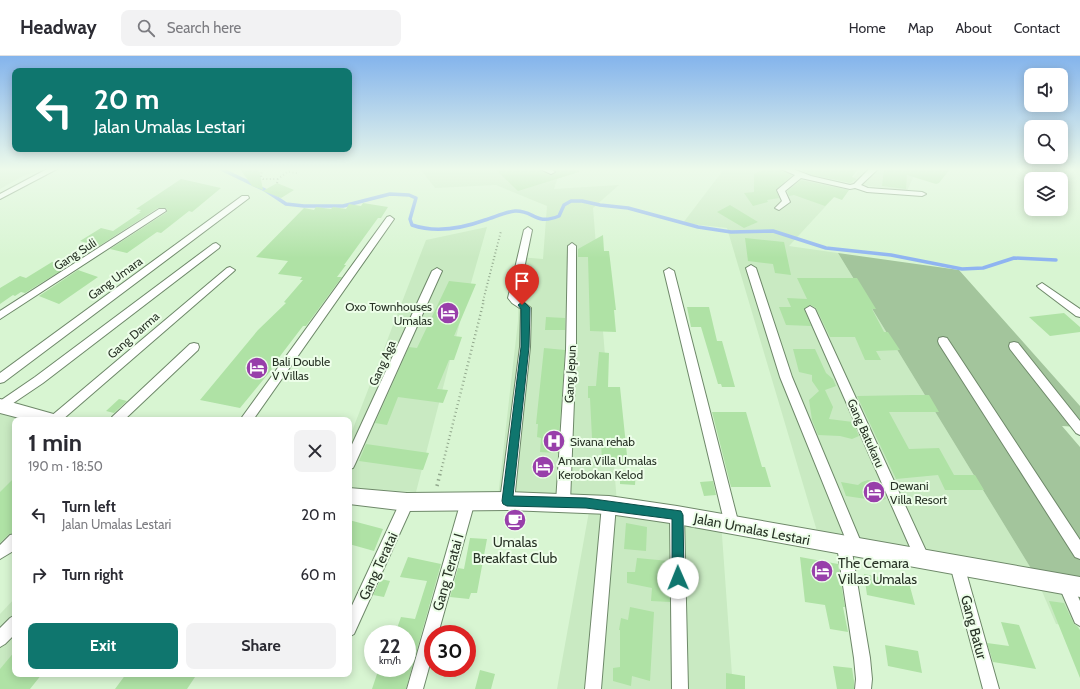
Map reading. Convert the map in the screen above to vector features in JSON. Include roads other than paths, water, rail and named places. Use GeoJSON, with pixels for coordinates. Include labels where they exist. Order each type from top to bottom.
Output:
{"type":"FeatureCollection","features":[{"type":"Feature","properties":{"kind":"street","name":"Gang Umara"},"geometry":{"type":"LineString","coordinates":[[0,379],[244,199]]}},
{"type":"Feature","properties":{"kind":"street"},"geometry":{"type":"LineString","coordinates":[[779,208],[786,202],[786,199]]}},
{"type":"Feature","properties":{"kind":"street","name":"Gang Suli"},"geometry":{"type":"LineString","coordinates":[[0,316],[162,210]]}},
{"type":"Feature","properties":{"kind":"street"},"geometry":{"type":"LineString","coordinates":[[248,417],[390,219]]}},
{"type":"Feature","properties":{"kind":"street"},"geometry":{"type":"LineString","coordinates":[[507,501],[525,347],[526,308],[513,298],[528,230]]}},
{"type":"Feature","properties":{"kind":"street"},"geometry":{"type":"LineString","coordinates":[[0,406],[39,380],[216,246]]}},
{"type":"Feature","properties":{"kind":"street","name":"Gang Jepun"},"geometry":{"type":"LineString","coordinates":[[563,502],[571,350],[572,246]]}},
{"type":"Feature","properties":{"kind":"street"},"geometry":{"type":"LineString","coordinates":[[751,268],[786,377],[850,547],[864,679],[863,689]]}},
{"type":"Feature","properties":{"kind":"street","name":"Gang Darma"},"geometry":{"type":"LineString","coordinates":[[57,417],[230,270]]}},
{"type":"Feature","properties":{"kind":"street","name":"Gang Aga"},"geometry":{"type":"LineString","coordinates":[[352,457],[437,271]]}},
{"type":"Feature","properties":{"kind":"street"},"geometry":{"type":"LineString","coordinates":[[669,271],[732,525]]}},
{"type":"Feature","properties":{"kind":"street"},"geometry":{"type":"LineString","coordinates":[[1042,286],[1080,314]]}},
{"type":"Feature","properties":{"kind":"street","name":"Gang Batukaru"},"geometry":{"type":"LineString","coordinates":[[810,309],[922,558]]}},
{"type":"Feature","properties":{"kind":"street"},"geometry":{"type":"LineString","coordinates":[[943,341],[1080,552]]}},
{"type":"Feature","properties":{"kind":"street"},"geometry":{"type":"LineString","coordinates":[[119,417],[194,346]]}},
{"type":"Feature","properties":{"kind":"street"},"geometry":{"type":"LineString","coordinates":[[1014,346],[1080,430]]}},
{"type":"Feature","properties":{"kind":"street"},"geometry":{"type":"LineString","coordinates":[[0,406],[42,417]]}},
{"type":"Feature","properties":{"kind":"street","name":"Jalan Umalas Lestari"},"geometry":{"type":"LineString","coordinates":[[352,496],[407,502],[507,501],[609,505],[677,515],[1072,586]]}},
{"type":"Feature","properties":{"kind":"street","name":"Gang Teratai"},"geometry":{"type":"LineString","coordinates":[[352,622],[407,502]]}},
{"type":"Feature","properties":{"kind":"street","name":"Gang Teratai I"},"geometry":{"type":"LineString","coordinates":[[415,689],[468,502]]}},
{"type":"Feature","properties":{"kind":"street"},"geometry":{"type":"LineString","coordinates":[[593,689],[609,505]]}},
{"type":"Feature","properties":{"kind":"street"},"geometry":{"type":"LineString","coordinates":[[677,515],[680,689]]}},
{"type":"Feature","properties":{"kind":"street"},"geometry":{"type":"LineString","coordinates":[[0,552],[12,544]]}},
{"type":"Feature","properties":{"kind":"street","name":"Gang Batur"},"geometry":{"type":"LineString","coordinates":[[957,565],[991,689]]}},
{"type":"Feature","properties":{"kind":"street"},"geometry":{"type":"LineString","coordinates":[[1072,586],[1080,618]]}},
{"type":"Feature","properties":{"kind":"street"},"geometry":{"type":"LineString","coordinates":[[0,640],[12,626]]}},
{"type":"Feature","properties":{"kind":"waterway"},"geometry":{"type":"LineString","coordinates":[[278,199],[286,204],[304,206],[343,206],[372,199]]}},
{"type":"Feature","properties":{"kind":"waterway"},"geometry":{"type":"LineString","coordinates":[[416,199],[410,219],[412,225],[430,229],[468,225],[504,213],[515,211],[521,211],[540,219],[551,219],[559,216],[564,205],[571,201],[582,201],[600,205],[628,208],[698,227],[731,232],[773,231],[826,248],[891,255],[962,269],[983,268],[1014,258],[1056,260]]}},
{"type":"Feature","properties":{"kind":"place","name":"Oxo Townhouses Umalas"},"geometry":{"type":"Point","coordinates":[448,313]}},
{"type":"Feature","properties":{"kind":"place","name":"Bali Double V Villas"},"geometry":{"type":"Point","coordinates":[257,368]}},
{"type":"Feature","properties":{"kind":"place","name":"Sivana rehab"},"geometry":{"type":"Point","coordinates":[554,441]}},
{"type":"Feature","properties":{"kind":"place","name":"Amara Villa Umalas Kerobokan Kelod"},"geometry":{"type":"Point","coordinates":[543,467]}},
{"type":"Feature","properties":{"kind":"place","name":"Dewani Villa Resort"},"geometry":{"type":"Point","coordinates":[874,492]}},
{"type":"Feature","properties":{"kind":"place","name":"Umalas Breakfast Club"},"geometry":{"type":"Point","coordinates":[515,520]}},
{"type":"Feature","properties":{"kind":"place","name":"The Cemara Villas Umalas"},"geometry":{"type":"Point","coordinates":[822,571]}}]}
